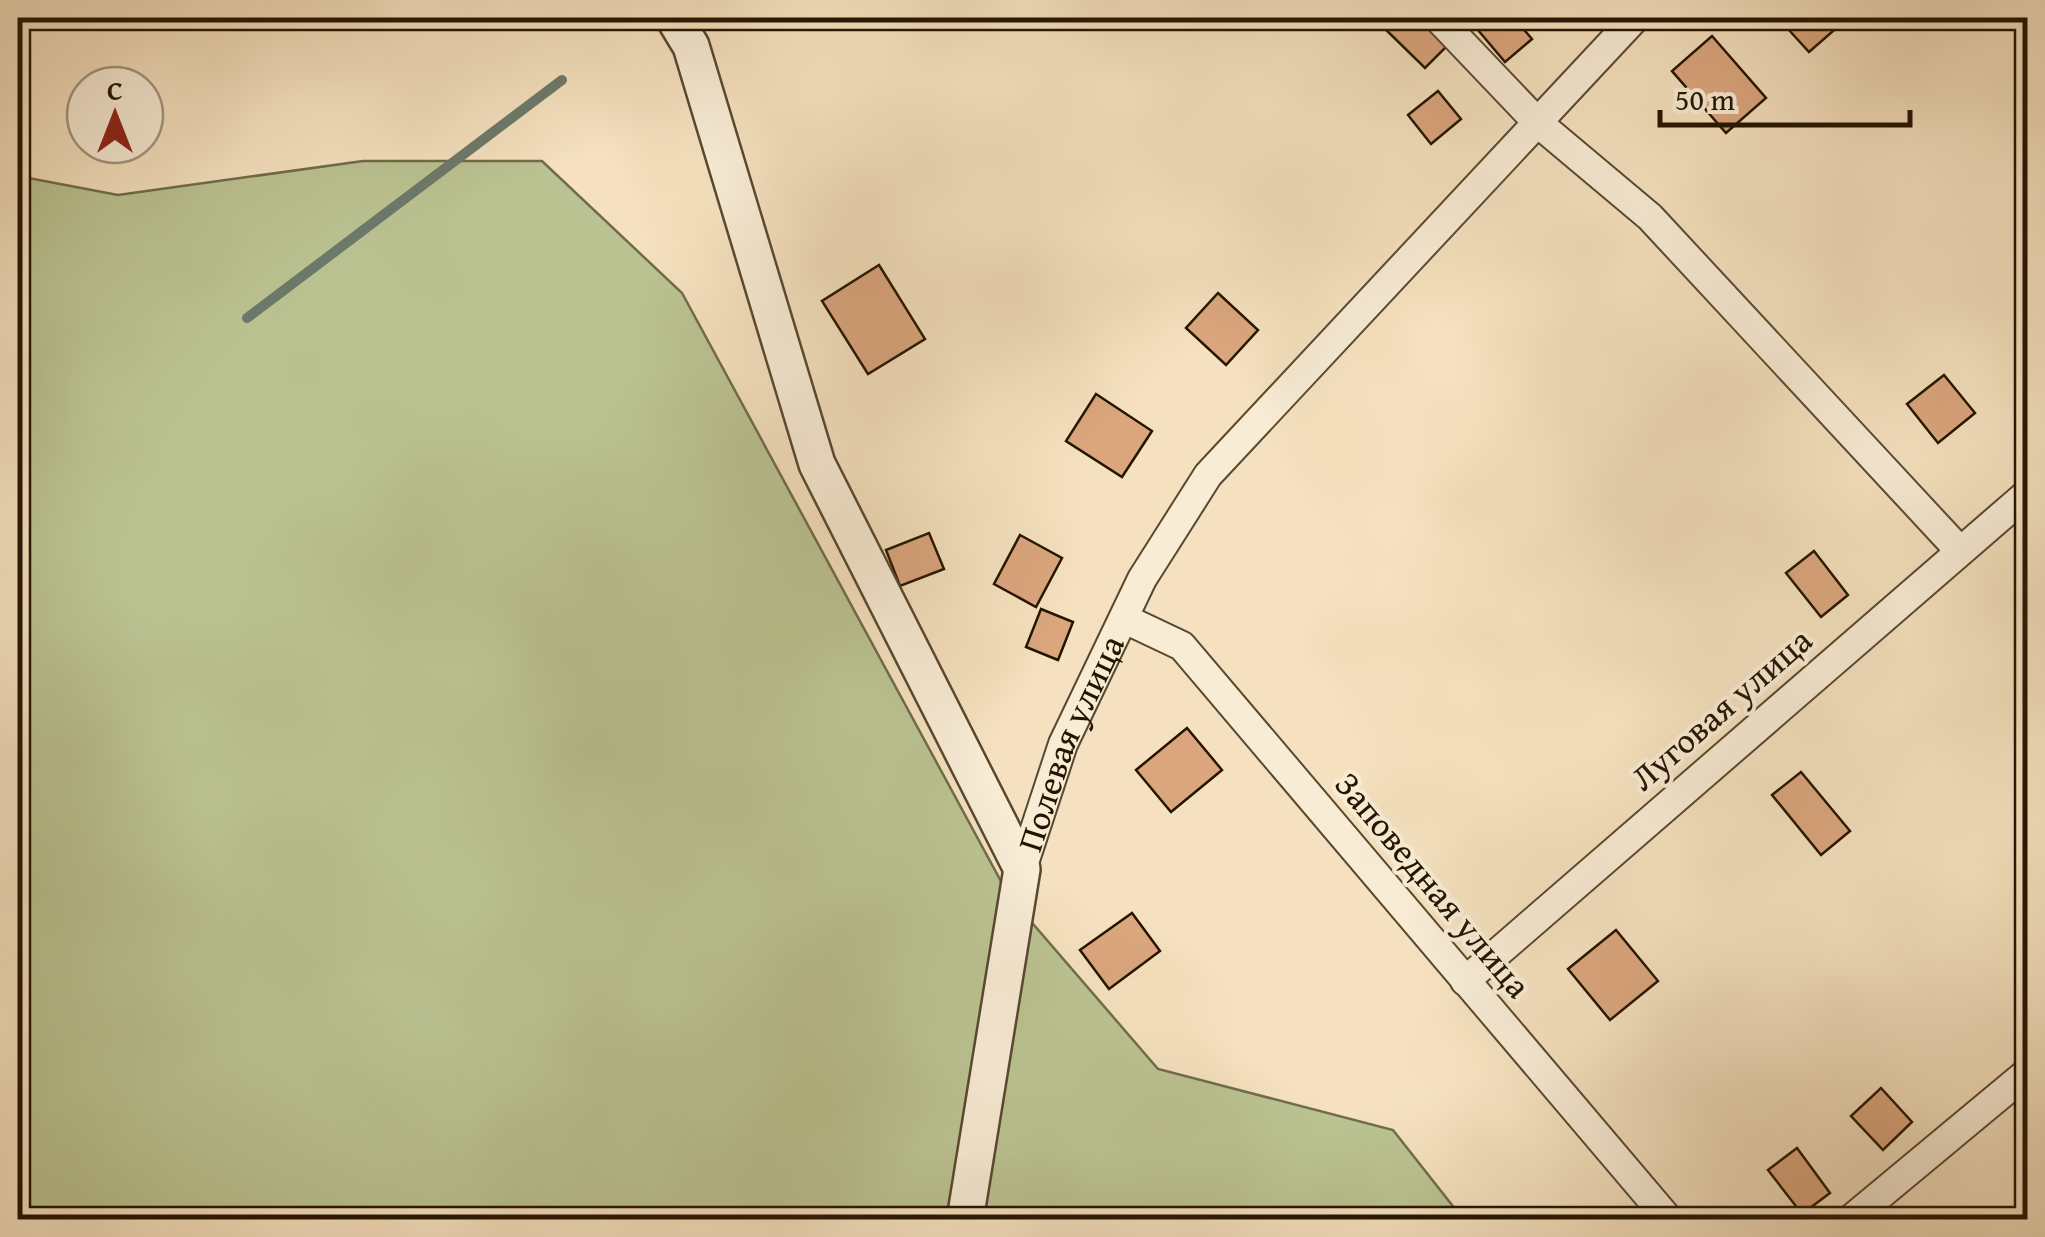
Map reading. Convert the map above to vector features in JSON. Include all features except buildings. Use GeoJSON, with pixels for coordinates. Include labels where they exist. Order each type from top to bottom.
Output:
{"type":"FeatureCollection","features":[{"type":"Feature","properties":{"kind":"street"},"geometry":{"type":"LineString","coordinates":[[1438,18],[1538,122],[1650,218],[1960,551]]}},
{"type":"Feature","properties":{"kind":"street","name":"Полевая улица"},"geometry":{"type":"LineString","coordinates":[[1022,869],[1063,744],[1142,579],[1208,475],[1635,18]]}},
{"type":"Feature","properties":{"kind":"street","name":"Полевая улица"},"geometry":{"type":"LineString","coordinates":[[683,32],[817,464],[1022,869]]}},
{"type":"Feature","properties":{"kind":"street","name":"Луговая улица"},"geometry":{"type":"LineString","coordinates":[[1465,981],[2028,493]]}},
{"type":"Feature","properties":{"kind":"street","name":"Заповедная улица"},"geometry":{"type":"LineString","coordinates":[[1125,619],[1182,646],[1670,1220]]}},
{"type":"Feature","properties":{"kind":"street"},"geometry":{"type":"LineString","coordinates":[[965,1220],[1022,869]]}},
{"type":"Feature","properties":{"kind":"street"},"geometry":{"type":"LineString","coordinates":[[1850,1220],[2028,1072]]}},
{"type":"Feature","properties":{"kind":"green space"},"geometry":{"type":"Polygon","coordinates":[[[363,161],[542,161],[682,293],[1009,896],[1158,1069],[1393,1130],[1463,1219],[18,1219],[18,176],[118,195],[363,161]]]}},
{"type":"Feature","properties":{"kind":"waterway"},"geometry":{"type":"LineString","coordinates":[[247,318],[562,80]]}}]}
